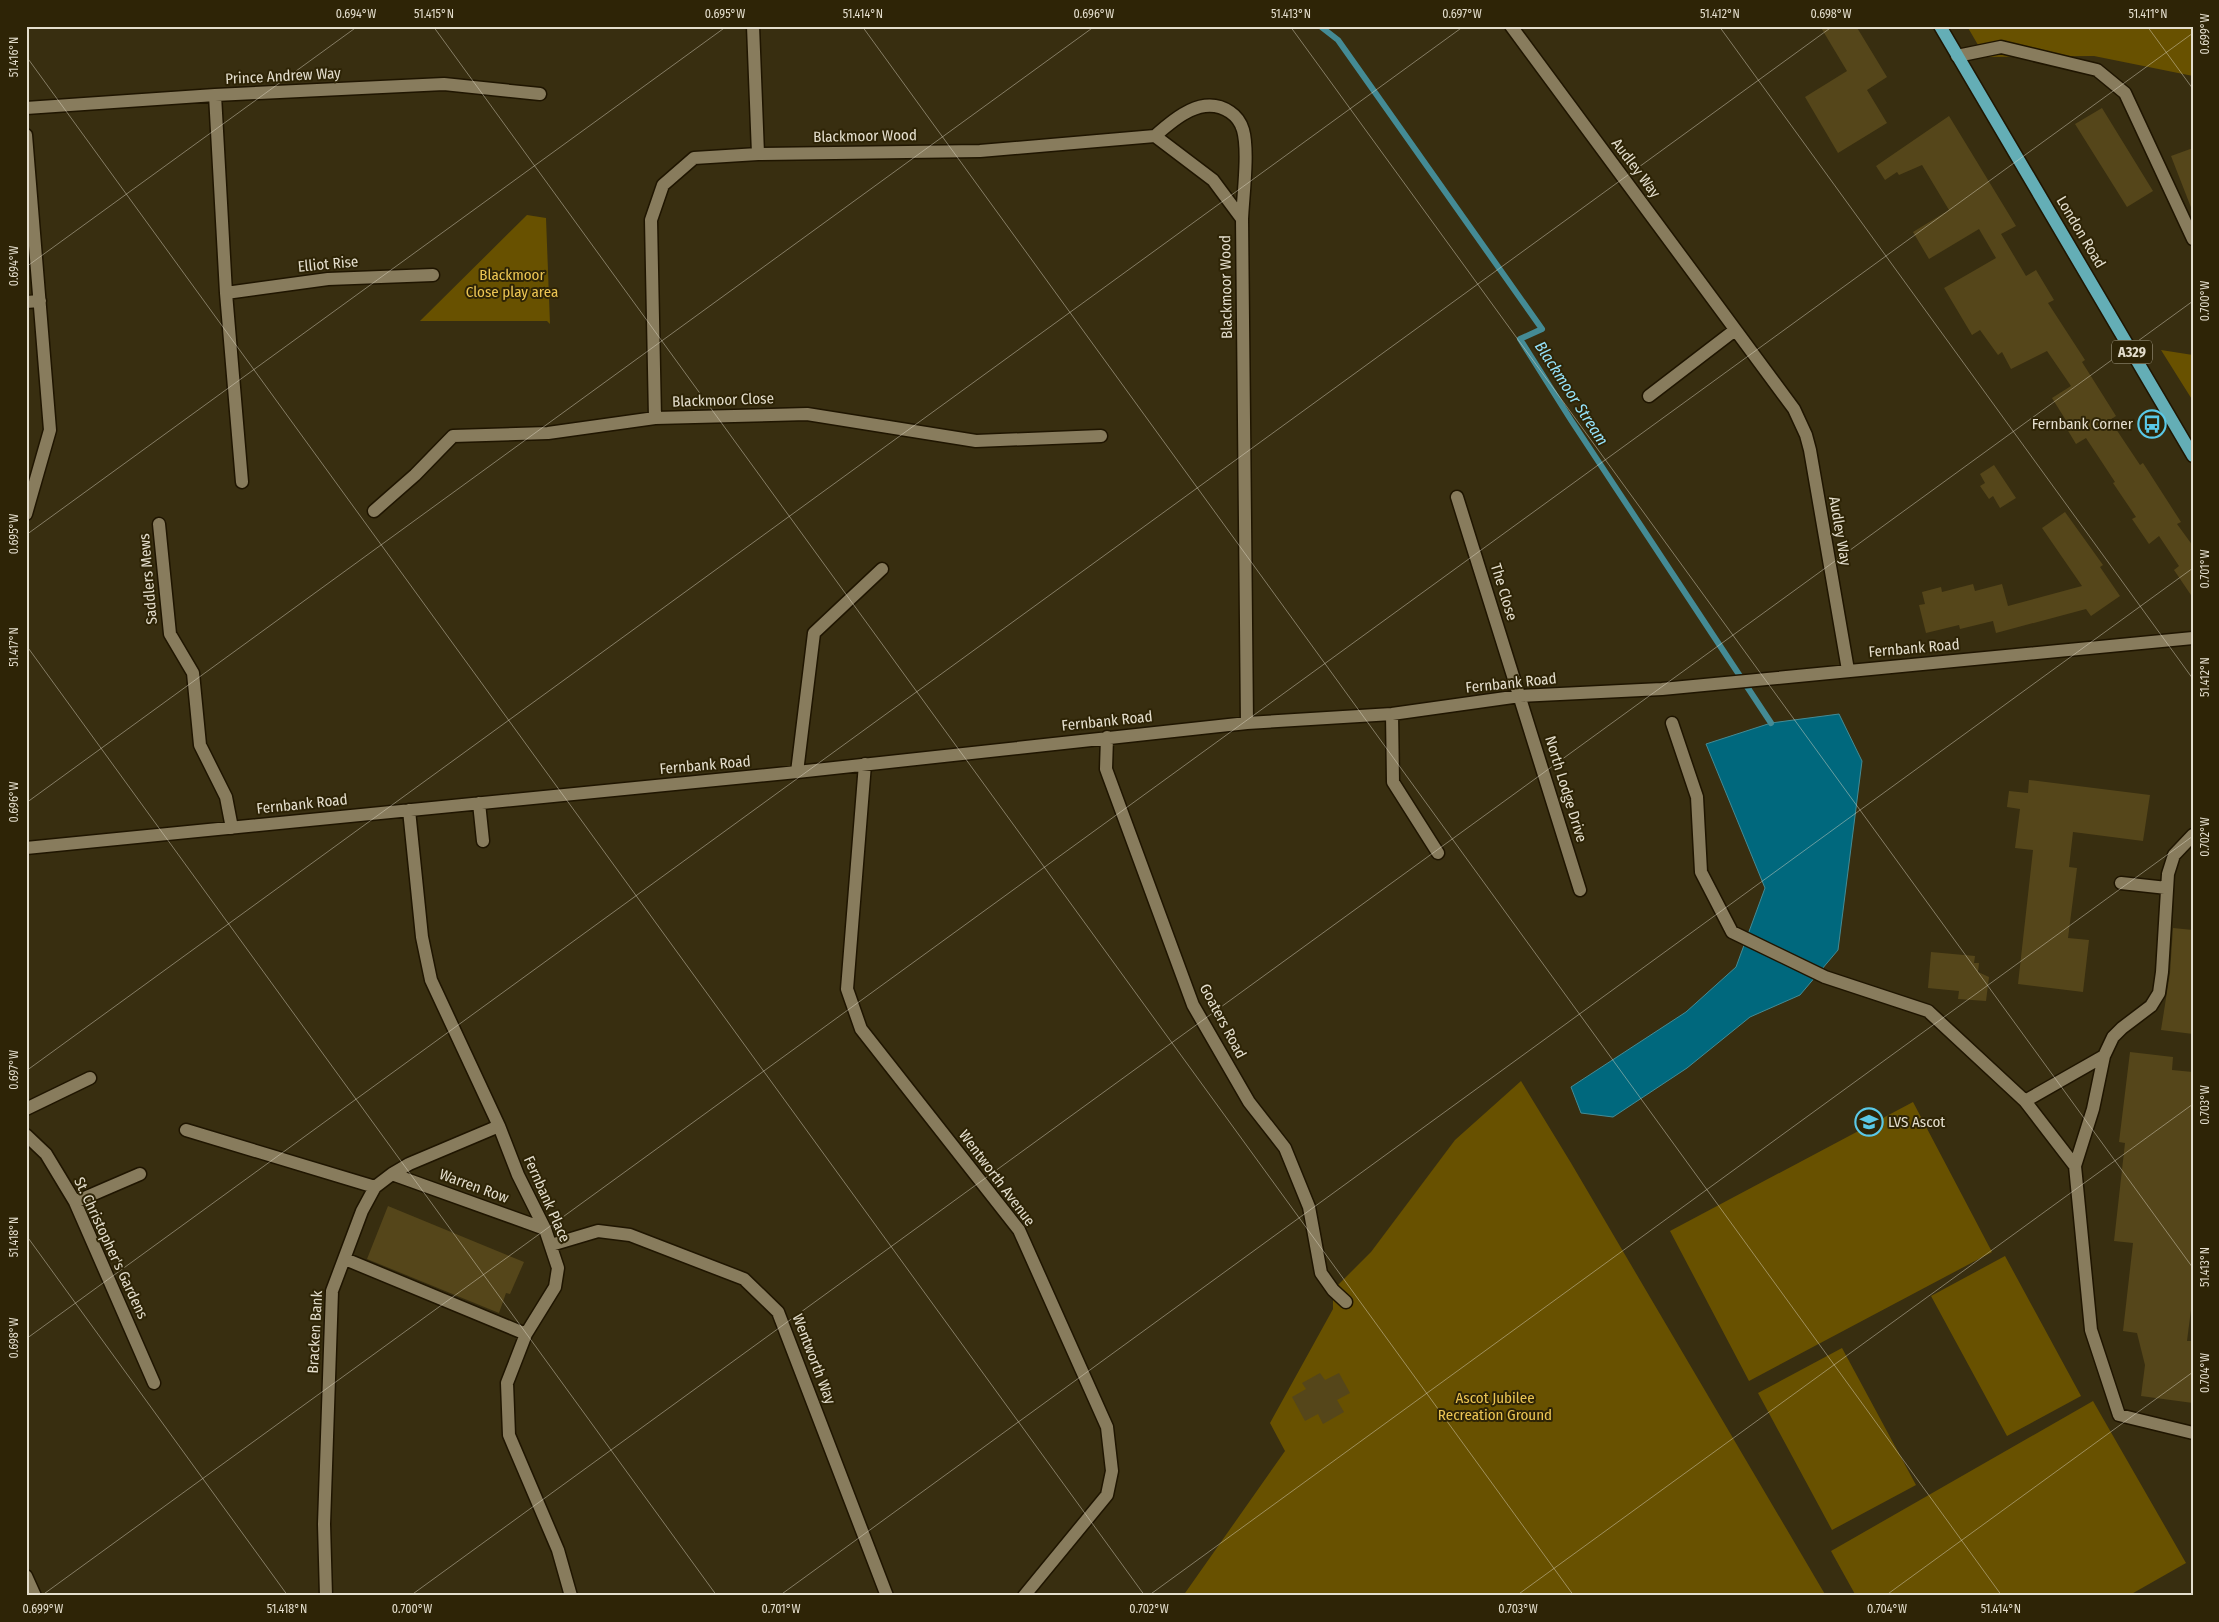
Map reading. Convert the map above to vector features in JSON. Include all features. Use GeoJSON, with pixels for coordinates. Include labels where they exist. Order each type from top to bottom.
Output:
{"type":"FeatureCollection","features":[{"type":"Feature","properties":{"kind":"main road","name":"London Road"},"geometry":{"type":"LineString","coordinates":[[1940,26],[2193,456]]}},
{"type":"Feature","properties":{"kind":"street"},"geometry":{"type":"LineString","coordinates":[[753,26],[758,154]]}},
{"type":"Feature","properties":{"kind":"street","name":"Audley Way"},"geometry":{"type":"LineString","coordinates":[[1510,26],[1794,409],[1806,435],[1848,670]]}},
{"type":"Feature","properties":{"kind":"street"},"geometry":{"type":"LineString","coordinates":[[1957,56],[2002,47],[2097,70],[2125,94],[2193,239]]}},
{"type":"Feature","properties":{"kind":"street","name":"Prince Andrew Way"},"geometry":{"type":"LineString","coordinates":[[26,108],[215,95],[444,84],[540,94]]}},
{"type":"Feature","properties":{"kind":"street"},"geometry":{"type":"LineString","coordinates":[[215,95],[226,292],[242,482]]}},
{"type":"Feature","properties":{"kind":"street"},"geometry":{"type":"LineString","coordinates":[[1155,136],[1174,119],[1193,108],[1208,105],[1222,107],[1235,115],[1243,128],[1245,142],[1242,219]]}},
{"type":"Feature","properties":{"kind":"street"},"geometry":{"type":"LineString","coordinates":[[26,135],[50,430],[26,514]]}},
{"type":"Feature","properties":{"kind":"street","name":"Blackmoor Wood"},"geometry":{"type":"LineString","coordinates":[[655,418],[651,220],[663,184],[694,158],[758,154],[980,151],[1155,136],[1213,180],[1242,219],[1247,723]]}},
{"type":"Feature","properties":{"kind":"street","name":"Elliot Rise"},"geometry":{"type":"LineString","coordinates":[[226,292],[328,279],[433,275]]}},
{"type":"Feature","properties":{"kind":"street"},"geometry":{"type":"LineString","coordinates":[[26,302],[40,301]]}},
{"type":"Feature","properties":{"kind":"street"},"geometry":{"type":"LineString","coordinates":[[1649,396],[1735,330]]}},
{"type":"Feature","properties":{"kind":"street","name":"Blackmoor Close"},"geometry":{"type":"LineString","coordinates":[[374,511],[415,475],[452,436],[548,433],[655,418],[807,414],[976,441],[1101,436]]}},
{"type":"Feature","properties":{"kind":"street","name":"The Close"},"geometry":{"type":"LineString","coordinates":[[1457,497],[1520,696]]}},
{"type":"Feature","properties":{"kind":"street","name":"Saddlers Mews"},"geometry":{"type":"LineString","coordinates":[[160,524],[170,634],[193,673],[200,745],[226,797],[232,828]]}},
{"type":"Feature","properties":{"kind":"street"},"geometry":{"type":"LineString","coordinates":[[797,772],[814,633],[882,569]]}},
{"type":"Feature","properties":{"kind":"street","name":"Fernbank Road"},"geometry":{"type":"LineString","coordinates":[[26,848],[797,772],[1247,723],[1392,714],[1520,696],[1662,689],[2193,638]]}},
{"type":"Feature","properties":{"kind":"street","name":"North Lodge Drive"},"geometry":{"type":"LineString","coordinates":[[1520,696],[1580,890]]}},
{"type":"Feature","properties":{"kind":"street"},"geometry":{"type":"LineString","coordinates":[[1392,714],[1393,782],[1438,853]]}},
{"type":"Feature","properties":{"kind":"street"},"geometry":{"type":"LineString","coordinates":[[1672,723],[1697,797],[1701,872],[1732,932],[1825,977],[1928,1011],[2025,1101],[2075,1166]]}},
{"type":"Feature","properties":{"kind":"street","name":"Goaters Road"},"geometry":{"type":"LineString","coordinates":[[1107,737],[1106,769],[1193,1005],[1249,1102],[1285,1148],[1309,1207],[1321,1273],[1333,1290],[1346,1302]]}},
{"type":"Feature","properties":{"kind":"street","name":"Wentworth Avenue"},"geometry":{"type":"LineString","coordinates":[[865,764],[846,989],[861,1029],[1019,1230],[1107,1427],[1112,1471],[1107,1494],[1024,1596]]}},
{"type":"Feature","properties":{"kind":"street"},"geometry":{"type":"LineString","coordinates":[[479,803],[483,841]]}},
{"type":"Feature","properties":{"kind":"street","name":"Fernbank Place"},"geometry":{"type":"LineString","coordinates":[[409,810],[422,937],[431,980],[499,1126],[518,1175],[545,1229],[558,1268],[555,1287],[526,1334],[507,1383],[509,1434],[558,1550],[571,1596]]}},
{"type":"Feature","properties":{"kind":"street"},"geometry":{"type":"LineString","coordinates":[[2193,835],[2174,855],[2168,874],[2159,993],[2151,1006],[2113,1037],[2104,1056],[2093,1108],[2075,1166],[2091,1330],[2119,1415],[2193,1433]]}},
{"type":"Feature","properties":{"kind":"street"},"geometry":{"type":"LineString","coordinates":[[2121,883],[2167,888]]}},
{"type":"Feature","properties":{"kind":"street"},"geometry":{"type":"LineString","coordinates":[[2025,1101],[2104,1056]]}},
{"type":"Feature","properties":{"kind":"street"},"geometry":{"type":"LineString","coordinates":[[26,1109],[90,1078]]}},
{"type":"Feature","properties":{"kind":"street","name":"Bracken Bank"},"geometry":{"type":"LineString","coordinates":[[326,1596],[324,1524],[332,1291],[362,1211],[375,1187],[409,1164],[499,1126]]}},
{"type":"Feature","properties":{"kind":"street"},"geometry":{"type":"LineString","coordinates":[[186,1130],[375,1187]]}},
{"type":"Feature","properties":{"kind":"street","name":"St. Christopher's Gardens"},"geometry":{"type":"LineString","coordinates":[[26,1135],[46,1154],[75,1202],[154,1383]]}},
{"type":"Feature","properties":{"kind":"street"},"geometry":{"type":"LineString","coordinates":[[75,1202],[140,1174]]}},
{"type":"Feature","properties":{"kind":"street","name":"Warren Row"},"geometry":{"type":"LineString","coordinates":[[392,1174],[545,1229]]}},
{"type":"Feature","properties":{"kind":"street","name":"Wentworth Way"},"geometry":{"type":"LineString","coordinates":[[552,1246],[598,1230],[630,1235],[744,1279],[778,1312],[887,1596]]}},
{"type":"Feature","properties":{"kind":"street"},"geometry":{"type":"LineString","coordinates":[[345,1259],[526,1334]]}},
{"type":"Feature","properties":{"kind":"street"},"geometry":{"type":"LineString","coordinates":[[26,1576],[35,1596]]}},
{"type":"Feature","properties":{"kind":"green space"},"geometry":{"type":"Polygon","coordinates":[[[1967,26],[2193,26],[2193,76],[2094,56],[1985,57],[1967,26]]]}},
{"type":"Feature","properties":{"kind":"green space","name":"Blackmoor Close play area"},"geometry":{"type":"Polygon","coordinates":[[[527,215],[546,218],[550,324],[547,321],[420,321],[527,215]]]}},
{"type":"Feature","properties":{"kind":"green space"},"geometry":{"type":"Polygon","coordinates":[[[2161,350],[2193,355],[2193,401],[2161,350]]]}},
{"type":"Feature","properties":{"kind":"green space","name":"Ascot Jubilee Recreation Ground"},"geometry":{"type":"Polygon","coordinates":[[[1521,1081],[1826,1596],[1183,1596],[1285,1451],[1270,1423],[1333,1309],[1333,1290],[1371,1252],[1455,1140],[1521,1081]]]}},
{"type":"Feature","properties":{"kind":"green space"},"geometry":{"type":"Polygon","coordinates":[[[1913,1102],[1992,1252],[1749,1381],[1670,1231],[1913,1102]]]}},
{"type":"Feature","properties":{"kind":"green space"},"geometry":{"type":"Polygon","coordinates":[[[2005,1256],[2081,1396],[2007,1436],[1931,1296],[2005,1256]]]}},
{"type":"Feature","properties":{"kind":"green space"},"geometry":{"type":"Polygon","coordinates":[[[1842,1348],[1916,1485],[1832,1530],[1758,1393],[1842,1348]]]}},
{"type":"Feature","properties":{"kind":"green space"},"geometry":{"type":"Polygon","coordinates":[[[2093,1401],[2186,1563],[2128,1596],[1856,1596],[1831,1551],[2093,1401]]]}},
{"type":"Feature","properties":{"kind":"water"},"geometry":{"type":"Polygon","coordinates":[[[1839,714],[1862,761],[1838,950],[1800,995],[1750,1017],[1687,1068],[1613,1117],[1581,1113],[1571,1087],[1686,1012],[1736,967],[1765,888],[1706,744],[1771,723],[1839,714]]]}},
{"type":"Feature","properties":{"kind":"building"},"geometry":{"type":"Polygon","coordinates":[[[1820,26],[1856,26],[1887,77],[1867,90],[1887,123],[1838,153],[1805,97],[1847,71],[1820,26]]]}},
{"type":"Feature","properties":{"kind":"building"},"geometry":{"type":"Polygon","coordinates":[[[2102,108],[2153,191],[2127,207],[2075,124],[2102,108]]]}},
{"type":"Feature","properties":{"kind":"building"},"geometry":{"type":"Polygon","coordinates":[[[1949,116],[2016,226],[2001,234],[2026,276],[2036,270],[2054,300],[2048,303],[2085,360],[2082,362],[2116,416],[2110,420],[2140,465],[2143,463],[2181,522],[2177,524],[2193,546],[2193,598],[2174,570],[2179,566],[2159,536],[2149,544],[2132,519],[2136,517],[2086,438],[2076,444],[2064,424],[2067,422],[2052,398],[2071,386],[2047,351],[2011,369],[2002,352],[1998,355],[1980,330],[1972,335],[1944,288],[1996,258],[1979,229],[1929,259],[1913,232],[1949,210],[1922,165],[1899,175],[1897,172],[1885,180],[1876,166],[1949,116]]]}},
{"type":"Feature","properties":{"kind":"building"},"geometry":{"type":"Polygon","coordinates":[[[2193,148],[2193,209],[2192,210],[2171,156],[2193,148]]]}},
{"type":"Feature","properties":{"kind":"building"},"geometry":{"type":"Polygon","coordinates":[[[1994,465],[2016,498],[2000,508],[1993,496],[1989,499],[1980,486],[1985,483],[1980,474],[1994,465]]]}},
{"type":"Feature","properties":{"kind":"building"},"geometry":{"type":"Polygon","coordinates":[[[2065,512],[2103,565],[2100,567],[2120,596],[2091,616],[2086,609],[1996,633],[1993,621],[1960,629],[1959,625],[1926,633],[1919,605],[1925,604],[1922,592],[1941,587],[1942,592],[1973,584],[1975,591],[2002,584],[2008,606],[2082,586],[2042,528],[2065,512]]]}},
{"type":"Feature","properties":{"kind":"building"},"geometry":{"type":"Polygon","coordinates":[[[2029,780],[2150,795],[2143,841],[2073,832],[2069,867],[2077,868],[2068,938],[2089,940],[2083,992],[2018,984],[2033,850],[2015,848],[2020,809],[2007,807],[2009,791],[2028,793],[2029,780]]]}},
{"type":"Feature","properties":{"kind":"building"},"geometry":{"type":"Polygon","coordinates":[[[2173,928],[2193,930],[2193,1034],[2161,1030],[2170,973],[2173,928]]]}},
{"type":"Feature","properties":{"kind":"building"},"geometry":{"type":"Polygon","coordinates":[[[1931,952],[1975,956],[1974,963],[1979,963],[1978,972],[1989,977],[1986,1001],[1958,999],[1959,991],[1928,988],[1931,952]]]}},
{"type":"Feature","properties":{"kind":"building"},"geometry":{"type":"Polygon","coordinates":[[[2130,1052],[2173,1057],[2172,1070],[2193,1072],[2193,1294],[2187,1341],[2193,1341],[2193,1403],[2141,1396],[2145,1365],[2137,1333],[2123,1331],[2133,1243],[2114,1241],[2125,1143],[2119,1142],[2130,1052]]]}},
{"type":"Feature","properties":{"kind":"building"},"geometry":{"type":"Polygon","coordinates":[[[388,1206],[524,1262],[510,1294],[506,1293],[499,1313],[367,1259],[388,1206]]]}},
{"type":"Feature","properties":{"kind":"building"},"geometry":{"type":"Polygon","coordinates":[[[1320,1373],[1325,1380],[1339,1373],[1350,1393],[1337,1400],[1344,1412],[1323,1424],[1318,1414],[1305,1421],[1292,1397],[1306,1389],[1302,1383],[1320,1373]]]}},
{"type":"Feature","properties":{"kind":"waterway","name":"Blackmoor Stream"},"geometry":{"type":"LineString","coordinates":[[1320,26],[1338,40],[1542,329],[1520,339],[1571,420],[1771,723]]}},
{"type":"Feature","properties":{"kind":"place","name":"Fernbank Corner"},"geometry":{"type":"Point","coordinates":[2152,424]}},
{"type":"Feature","properties":{"kind":"place","name":"LVS Ascot"},"geometry":{"type":"Point","coordinates":[1869,1122]}}]}
